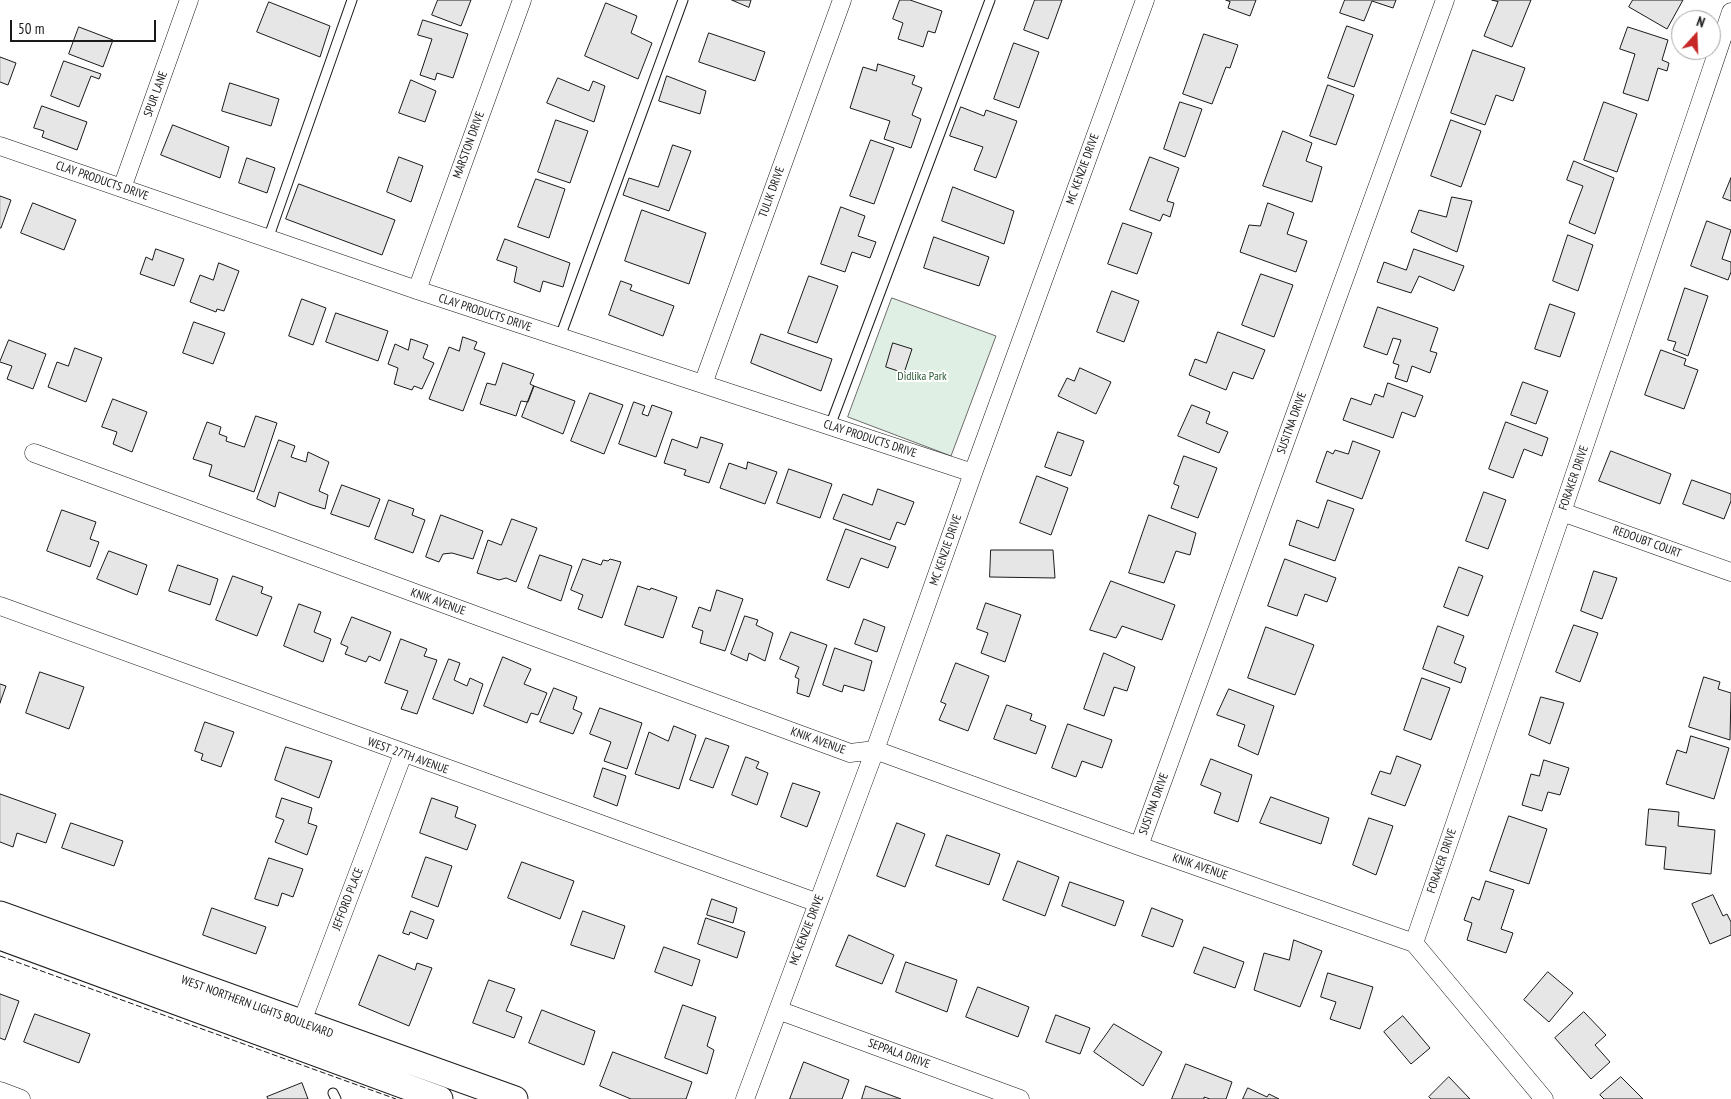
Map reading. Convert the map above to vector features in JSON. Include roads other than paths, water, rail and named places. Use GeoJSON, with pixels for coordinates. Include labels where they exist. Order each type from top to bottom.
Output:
{"type":"FeatureCollection","features":[{"type":"Feature","properties":{"kind":"street","name":"SPUR LANE"},"geometry":{"type":"LineString","coordinates":[[122,188],[190,0]]}},
{"type":"Feature","properties":{"kind":"street","name":"MARSTON DRIVE"},"geometry":{"type":"LineString","coordinates":[[417,290],[522,0]]}},
{"type":"Feature","properties":{"kind":"street","name":"TULIK DRIVE"},"geometry":{"type":"LineString","coordinates":[[702,384],[842,0]]}},
{"type":"Feature","properties":{"kind":"street","name":"MC KENZIE DRIVE"},"geometry":{"type":"LineString","coordinates":[[745,1099],[875,750],[1144,0]]}},
{"type":"Feature","properties":{"kind":"street","name":"SUSITNA DRIVE"},"geometry":{"type":"LineString","coordinates":[[1139,846],[1445,0]]}},
{"type":"Feature","properties":{"kind":"street","name":"FORAKER DRIVE"},"geometry":{"type":"LineString","coordinates":[[1414,942],[1731,12]]}},
{"type":"Feature","properties":{"kind":"street","name":"CLAY PRODUCTS DRIVE"},"geometry":{"type":"LineString","coordinates":[[0,146],[417,290],[973,473]]}},
{"type":"Feature","properties":{"kind":"street","name":"KNIK AVENUE"},"geometry":{"type":"LineString","coordinates":[[34,453],[850,753],[875,750],[1139,846],[1414,942]]}},
{"type":"Feature","properties":{"kind":"street","name":"REDOUBT COURT"},"geometry":{"type":"LineString","coordinates":[[1562,512],[1731,572]]}},
{"type":"Feature","properties":{"kind":"street","name":"WEST 27TH AVENUE"},"geometry":{"type":"LineString","coordinates":[[0,606],[403,754],[818,903]]}},
{"type":"Feature","properties":{"kind":"street","name":"JEFFORD PLACE"},"geometry":{"type":"LineString","coordinates":[[297,1034],[403,754]]}},
{"type":"Feature","properties":{"kind":"street","name":"WEST NORTHERN LIGHTS BOULEVARD"},"geometry":{"type":"LineString","coordinates":[[0,914],[77,954],[297,1034],[515,1099]]}},
{"type":"Feature","properties":{"kind":"street","name":"WEST NORTHERN LIGHTS BOULEVARD"},"geometry":{"type":"LineString","coordinates":[[0,937],[77,954]]}},
{"type":"Feature","properties":{"kind":"street"},"geometry":{"type":"LineString","coordinates":[[1414,942],[1544,1099]]}},
{"type":"Feature","properties":{"kind":"street","name":"SEPPALA DRIVE"},"geometry":{"type":"LineString","coordinates":[[778,1010],[1020,1099]]}},
{"type":"Feature","properties":{"kind":"street","name":"WEST NORTHERN LIGHTS BOULEVARD"},"geometry":{"type":"LineString","coordinates":[[297,1034],[440,1099]]}},
{"type":"Feature","properties":{"kind":"street"},"geometry":{"type":"LineString","coordinates":[[0,1091],[22,1099]]}},
{"type":"Feature","properties":{"kind":"lane"},"geometry":{"type":"LineString","coordinates":[[268,239],[352,0]]}},
{"type":"Feature","properties":{"kind":"lane"},"geometry":{"type":"LineString","coordinates":[[560,337],[683,0]]}},
{"type":"Feature","properties":{"kind":"lane"},"geometry":{"type":"LineString","coordinates":[[830,426],[990,0]]}},
{"type":"Feature","properties":{"kind":"park label","name":"Didlika Park"},"geometry":{"type":"Point","coordinates":[922,377]}}]}
